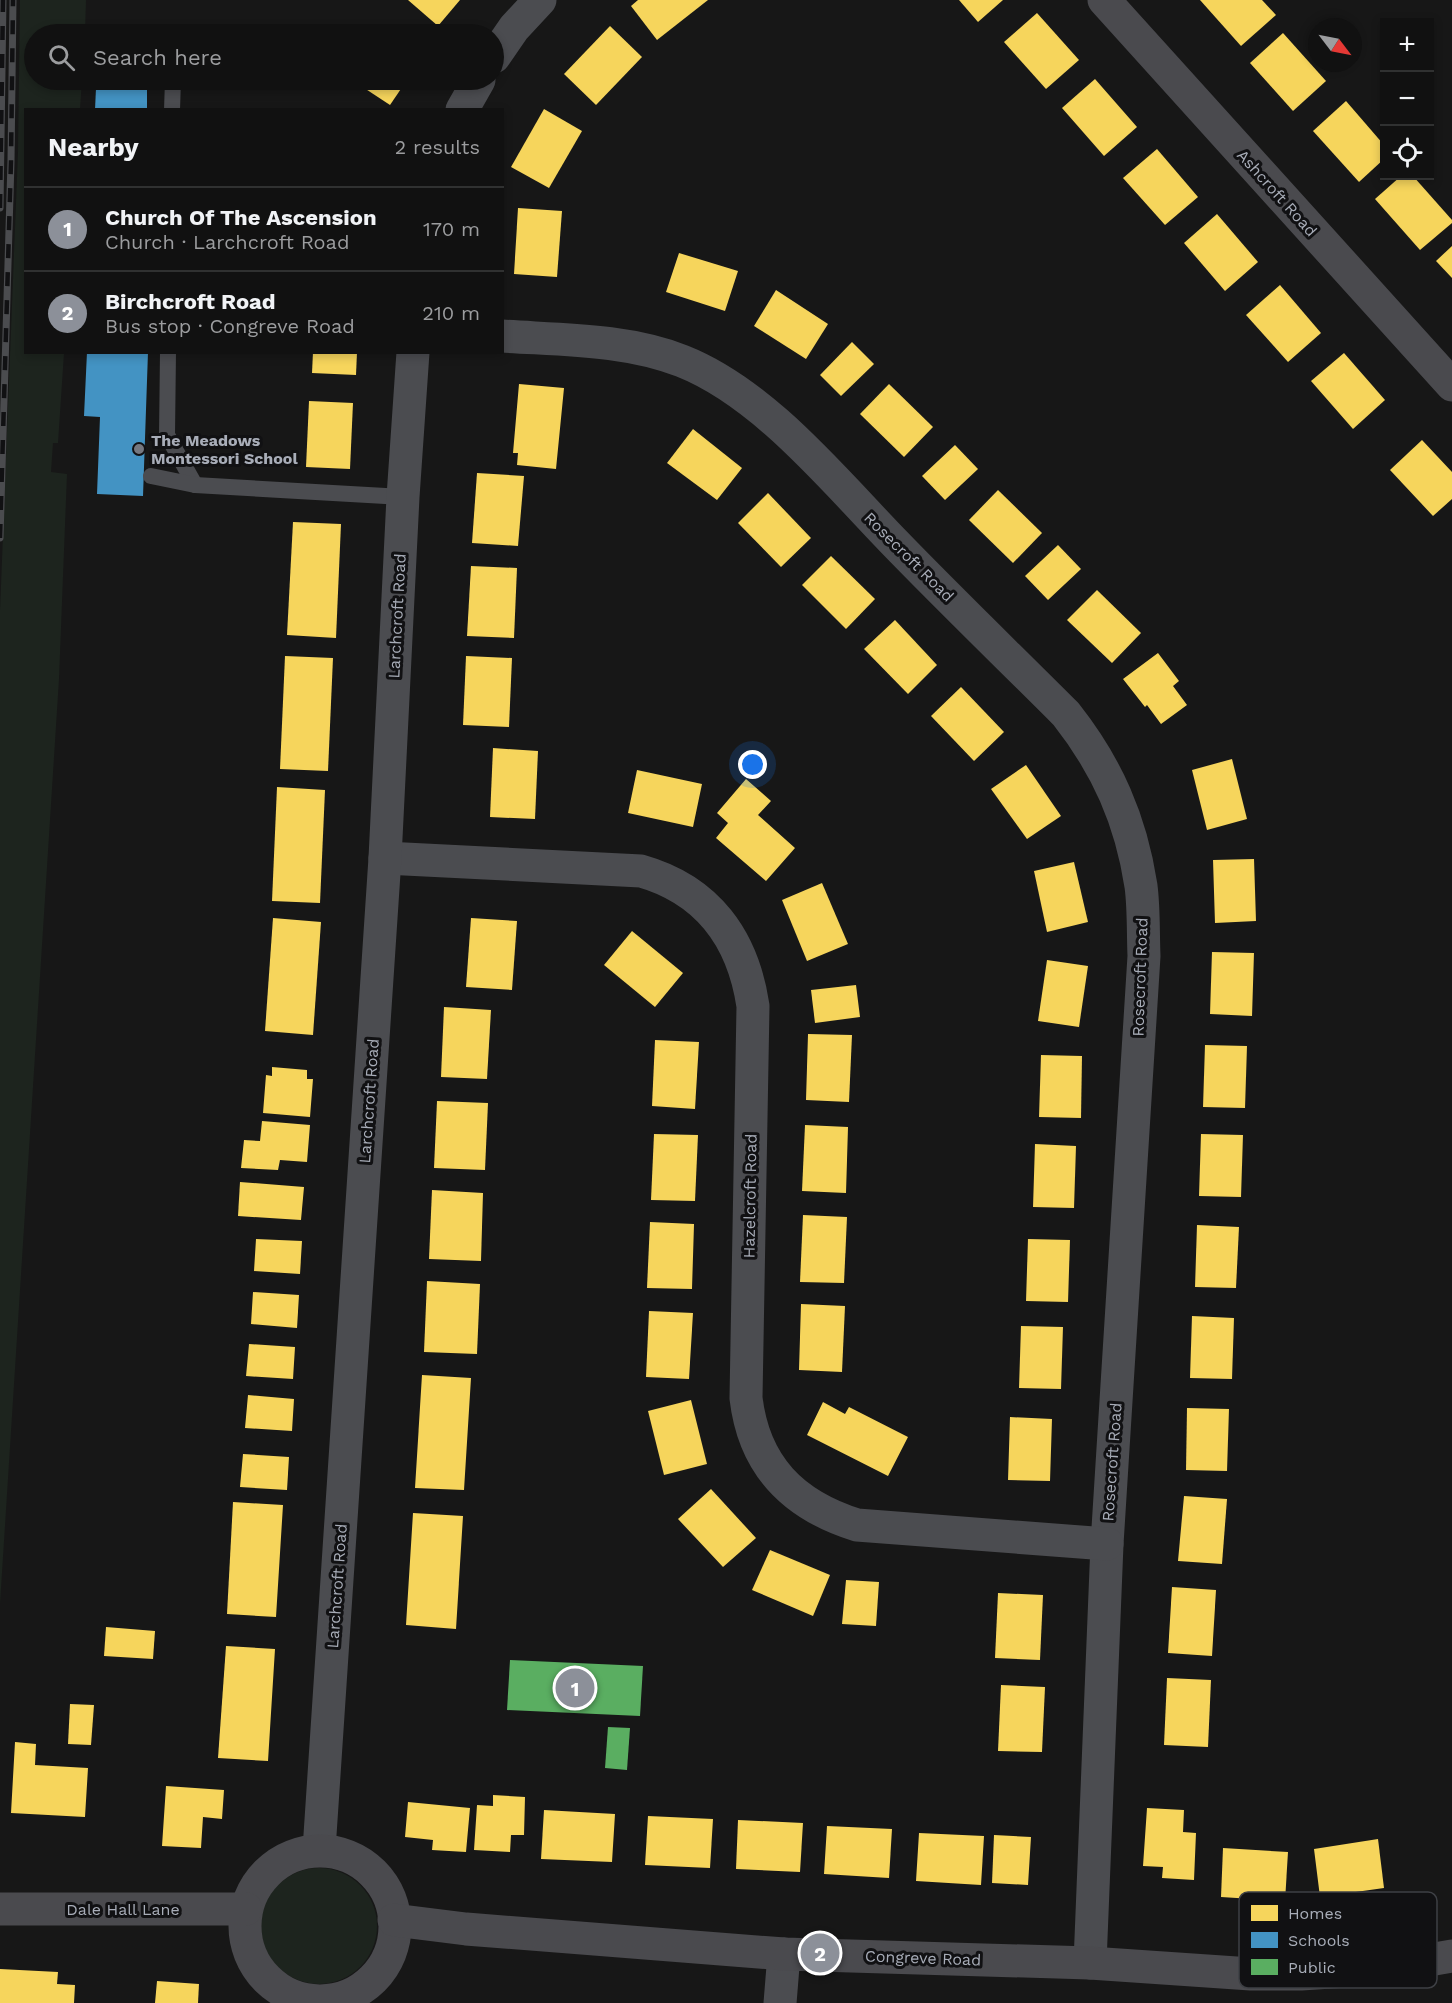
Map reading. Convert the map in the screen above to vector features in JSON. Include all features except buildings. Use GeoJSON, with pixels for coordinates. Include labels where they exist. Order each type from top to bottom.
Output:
{"type":"FeatureCollection","features":[{"type":"Feature","properties":{"kind":"street"},"geometry":{"type":"LineString","coordinates":[[504,42],[540,0]]}},
{"type":"Feature","properties":{"kind":"street","name":"Ashcroft Road"},"geometry":{"type":"LineString","coordinates":[[1104,0],[1452,385]]}},
{"type":"Feature","properties":{"kind":"street"},"geometry":{"type":"LineString","coordinates":[[463,108],[473,90]]}},
{"type":"Feature","properties":{"kind":"street","name":"Rosecroft Road"},"geometry":{"type":"LineString","coordinates":[[504,336],[601,343],[652,351],[711,374],[737,392],[801,447],[1066,714],[1092,749],[1120,804],[1129,832],[1141,887],[1144,956],[1107,1544],[1090,1964]]}},
{"type":"Feature","properties":{"kind":"street","name":"Larchcroft Road"},"geometry":{"type":"LineString","coordinates":[[319,1850],[384,858],[413,354]]}},
{"type":"Feature","properties":{"kind":"street","name":"Hazelcroft Road"},"geometry":{"type":"LineString","coordinates":[[384,858],[641,871],[677,885],[708,909],[734,941],[749,980],[753,1006],[746,1398],[755,1440],[765,1459],[779,1477],[804,1501],[837,1519],[857,1525],[1107,1544]]}},
{"type":"Feature","properties":{"kind":"street"},"geometry":{"type":"LineString","coordinates":[[319,1850],[342,1854],[362,1863],[378,1878],[390,1898],[394,1920],[393,1943],[385,1965],[370,1983],[350,1995],[328,2001],[304,2001],[282,1991],[263,1976],[250,1956],[244,1933],[246,1909],[253,1890],[265,1874],[281,1861],[299,1853],[319,1850]]}},
{"type":"Feature","properties":{"kind":"street","name":"Dale Hall Lane"},"geometry":{"type":"LineString","coordinates":[[3,1909],[246,1909]]}},
{"type":"Feature","properties":{"kind":"street","name":"Congreve Road"},"geometry":{"type":"LineString","coordinates":[[394,1920],[466,1929],[784,1954],[1090,1964],[1239,1973]]}},
{"type":"Feature","properties":{"kind":"street"},"geometry":{"type":"LineString","coordinates":[[780,2003],[784,1954]]}},
{"type":"Feature","properties":{"kind":"street","name":"Congreve Road"},"geometry":{"type":"LineString","coordinates":[[1437,1959],[1452,1956]]}},
{"type":"Feature","properties":{"kind":"lane"},"geometry":{"type":"LineString","coordinates":[[172,108],[173,90]]}},
{"type":"Feature","properties":{"kind":"lane"},"geometry":{"type":"LineString","coordinates":[[168,354],[167,435],[195,485]]}},
{"type":"Feature","properties":{"kind":"lane"},"geometry":{"type":"LineString","coordinates":[[151,476],[195,485],[403,497]]}},
{"type":"Feature","properties":{"kind":"shaded area"},"geometry":{"type":"Polygon","coordinates":[[[20,0],[86,0],[85,24],[24,24],[24,90],[81,90],[80,108],[24,108],[24,354],[64,354],[58,443],[53,443],[51,472],[67,474],[59,679],[0,1604],[0,611],[18,152],[20,0]]]}},
{"type":"Feature","properties":{"kind":"shaded area"},"geometry":{"type":"Polygon","coordinates":[[[319,1868],[341,1872],[360,1885],[373,1904],[377,1926],[373,1948],[360,1967],[341,1980],[319,1984],[297,1980],[278,1967],[265,1948],[261,1926],[265,1904],[278,1885],[297,1872],[319,1868]]]}},
{"type":"Feature","properties":{"kind":"railway"},"geometry":{"type":"LineString","coordinates":[[0,208],[3,0]]}},
{"type":"Feature","properties":{"kind":"railway"},"geometry":{"type":"LineString","coordinates":[[0,538],[11,161],[13,0]]}},
{"type":"Feature","properties":{"kind":"place","name":"The Meadows Montessori School"},"geometry":{"type":"Point","coordinates":[139,449]}},
{"type":"Feature","properties":{"kind":"place","name":"Church Of The Ascension"},"geometry":{"type":"Point","coordinates":[575,1688]}},
{"type":"Feature","properties":{"kind":"place","name":"Birchcroft Road"},"geometry":{"type":"Point","coordinates":[820,1953]}}]}
